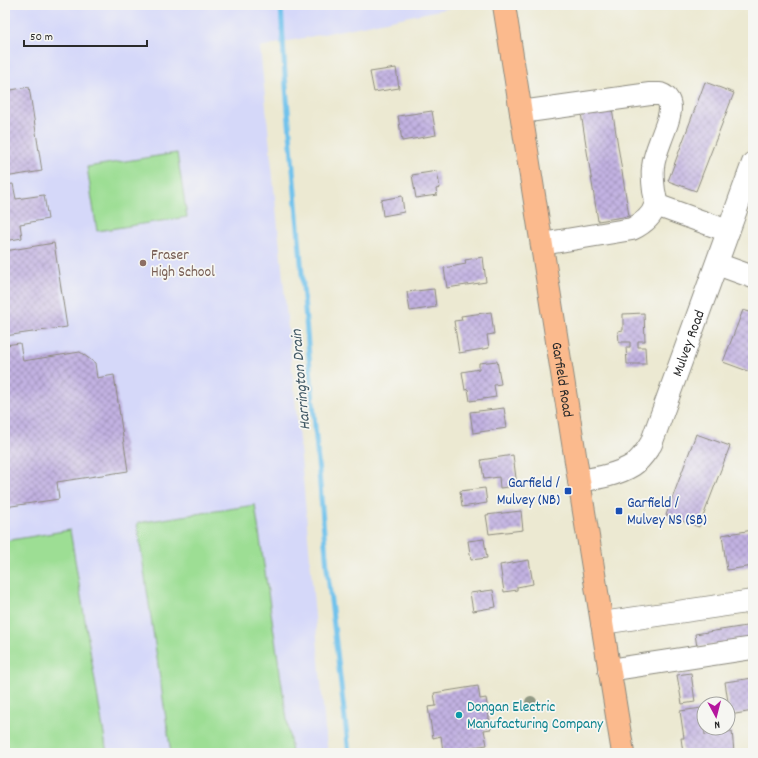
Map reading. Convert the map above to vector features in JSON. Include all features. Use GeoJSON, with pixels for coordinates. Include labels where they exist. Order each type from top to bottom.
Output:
{"type":"FeatureCollection","features":[{"type":"Feature","properties":{"kind":"main road","name":"Garfield Road"},"geometry":{"type":"LineString","coordinates":[[504,5],[623,753]]}},
{"type":"Feature","properties":{"kind":"street"},"geometry":{"type":"LineString","coordinates":[[521,112],[650,94],[659,94],[670,104],[670,113],[652,169],[656,205],[653,212],[646,220],[632,229],[542,244]]}},
{"type":"Feature","properties":{"kind":"street","name":"Mulvey Road"},"geometry":{"type":"LineString","coordinates":[[579,481],[605,476],[633,465],[651,444],[753,163]]}},
{"type":"Feature","properties":{"kind":"street"},"geometry":{"type":"LineString","coordinates":[[656,205],[728,231]]}},
{"type":"Feature","properties":{"kind":"street"},"geometry":{"type":"LineString","coordinates":[[717,264],[753,277]]}},
{"type":"Feature","properties":{"kind":"street"},"geometry":{"type":"LineString","coordinates":[[602,623],[753,601]]}},
{"type":"Feature","properties":{"kind":"street"},"geometry":{"type":"LineString","coordinates":[[609,670],[753,648]]}},
{"type":"Feature","properties":{"kind":"shaded area","name":"Fraser High School"},"geometry":{"type":"Polygon","coordinates":[[[5,5],[459,5],[260,47],[303,479],[328,753],[5,753],[5,5]]]}},
{"type":"Feature","properties":{"kind":"green space"},"geometry":{"type":"Polygon","coordinates":[[[177,153],[187,217],[97,231],[87,167],[177,153]]]}},
{"type":"Feature","properties":{"kind":"green space"},"geometry":{"type":"Polygon","coordinates":[[[255,505],[292,753],[171,753],[137,523],[255,505]]]}},
{"type":"Feature","properties":{"kind":"green space"},"geometry":{"type":"Polygon","coordinates":[[[70,530],[107,753],[5,753],[5,541],[70,530]]]}},
{"type":"Feature","properties":{"kind":"building"},"geometry":{"type":"Polygon","coordinates":[[[396,68],[399,88],[374,92],[370,72],[396,68]]]}},
{"type":"Feature","properties":{"kind":"building"},"geometry":{"type":"Polygon","coordinates":[[[705,82],[734,93],[696,191],[668,181],[705,82]]]}},
{"type":"Feature","properties":{"kind":"building"},"geometry":{"type":"Polygon","coordinates":[[[29,87],[42,171],[5,177],[5,91],[29,87]]]}},
{"type":"Feature","properties":{"kind":"building"},"geometry":{"type":"Polygon","coordinates":[[[612,108],[629,216],[598,221],[581,113],[612,108]]]}},
{"type":"Feature","properties":{"kind":"building"},"geometry":{"type":"Polygon","coordinates":[[[432,111],[436,135],[402,141],[398,116],[432,111]]]}},
{"type":"Feature","properties":{"kind":"building"},"geometry":{"type":"Polygon","coordinates":[[[437,171],[440,188],[436,189],[437,195],[416,198],[412,175],[437,171]]]}},
{"type":"Feature","properties":{"kind":"building"},"geometry":{"type":"Polygon","coordinates":[[[13,184],[16,199],[44,195],[48,219],[20,224],[22,238],[5,241],[5,185],[13,184]]]}},
{"type":"Feature","properties":{"kind":"building"},"geometry":{"type":"Polygon","coordinates":[[[402,196],[404,212],[383,216],[381,200],[402,196]]]}},
{"type":"Feature","properties":{"kind":"building"},"geometry":{"type":"Polygon","coordinates":[[[54,243],[67,327],[5,336],[5,251],[54,243]]]}},
{"type":"Feature","properties":{"kind":"building"},"geometry":{"type":"Polygon","coordinates":[[[483,257],[486,282],[447,288],[444,268],[466,264],[465,260],[483,257]]]}},
{"type":"Feature","properties":{"kind":"building"},"geometry":{"type":"Polygon","coordinates":[[[434,289],[436,307],[410,311],[407,292],[434,289]]]}},
{"type":"Feature","properties":{"kind":"building"},"geometry":{"type":"Polygon","coordinates":[[[743,310],[753,313],[753,373],[723,362],[743,310]]]}},
{"type":"Feature","properties":{"kind":"building"},"geometry":{"type":"Polygon","coordinates":[[[491,312],[494,334],[487,335],[489,348],[459,353],[454,321],[462,320],[461,316],[491,312]]]}},
{"type":"Feature","properties":{"kind":"building"},"geometry":{"type":"Polygon","coordinates":[[[644,313],[645,341],[638,341],[638,347],[645,347],[646,364],[627,364],[626,347],[630,347],[630,342],[619,342],[618,331],[623,330],[623,314],[644,313]]]}},
{"type":"Feature","properties":{"kind":"building"},"geometry":{"type":"Polygon","coordinates":[[[20,343],[23,361],[80,352],[95,363],[97,378],[114,375],[128,471],[57,482],[59,499],[5,507],[5,345],[20,343]]]}},
{"type":"Feature","properties":{"kind":"building"},"geometry":{"type":"Polygon","coordinates":[[[497,361],[501,384],[494,385],[496,397],[470,401],[468,389],[465,390],[462,372],[479,369],[479,363],[497,361]]]}},
{"type":"Feature","properties":{"kind":"building"},"geometry":{"type":"Polygon","coordinates":[[[504,408],[507,428],[473,433],[470,412],[504,408]]]}},
{"type":"Feature","properties":{"kind":"building"},"geometry":{"type":"Polygon","coordinates":[[[696,434],[730,446],[699,527],[666,515],[696,434]]]}},
{"type":"Feature","properties":{"kind":"building"},"geometry":{"type":"Polygon","coordinates":[[[513,455],[517,486],[500,488],[499,477],[484,479],[481,460],[513,455]]]}},
{"type":"Feature","properties":{"kind":"building"},"geometry":{"type":"Polygon","coordinates":[[[485,488],[487,503],[462,507],[460,491],[485,488]]]}},
{"type":"Feature","properties":{"kind":"building"},"geometry":{"type":"Polygon","coordinates":[[[521,511],[523,530],[489,534],[486,515],[521,511]]]}},
{"type":"Feature","properties":{"kind":"building"},"geometry":{"type":"Polygon","coordinates":[[[753,530],[753,566],[727,570],[722,535],[753,530]]]}},
{"type":"Feature","properties":{"kind":"building"},"geometry":{"type":"Polygon","coordinates":[[[484,539],[487,558],[471,560],[468,541],[484,539]]]}},
{"type":"Feature","properties":{"kind":"building"},"geometry":{"type":"Polygon","coordinates":[[[529,560],[533,584],[517,587],[517,590],[504,592],[500,565],[529,560]]]}},
{"type":"Feature","properties":{"kind":"building"},"geometry":{"type":"Polygon","coordinates":[[[493,590],[496,607],[473,611],[470,593],[493,590]]]}},
{"type":"Feature","properties":{"kind":"building"},"geometry":{"type":"Polygon","coordinates":[[[753,625],[753,639],[697,647],[695,634],[753,625]]]}},
{"type":"Feature","properties":{"kind":"building"},"geometry":{"type":"Polygon","coordinates":[[[691,673],[695,702],[682,704],[677,675],[691,673]]]}},
{"type":"Feature","properties":{"kind":"building"},"geometry":{"type":"Polygon","coordinates":[[[753,678],[753,711],[736,714],[736,696],[727,696],[725,682],[753,678]]]}},
{"type":"Feature","properties":{"kind":"building","name":"Dongan Electric Manufacturing Company"},"geometry":{"type":"Polygon","coordinates":[[[478,686],[480,699],[486,698],[491,729],[484,730],[487,745],[443,752],[441,736],[433,738],[428,707],[436,706],[434,693],[478,686]]]}},
{"type":"Feature","properties":{"kind":"building"},"geometry":{"type":"Polygon","coordinates":[[[696,709],[696,736],[732,736],[734,752],[683,753],[681,738],[684,738],[680,711],[696,709]]]}},
{"type":"Feature","properties":{"kind":"waterway","name":"Harrington Drain"},"geometry":{"type":"LineString","coordinates":[[281,5],[285,75],[327,567],[349,753]]}},
{"type":"Feature","properties":{"kind":"place","name":"Fraser High School"},"geometry":{"type":"Point","coordinates":[143,263]}},
{"type":"Feature","properties":{"kind":"place","name":"Garfield / Mulvey (NB)"},"geometry":{"type":"Point","coordinates":[568,491]}},
{"type":"Feature","properties":{"kind":"place","name":"Garfield / Mulvey NS (SB)"},"geometry":{"type":"Point","coordinates":[619,511]}},
{"type":"Feature","properties":{"kind":"place","name":"Dongan Electric Manufacturing Company"},"geometry":{"type":"Point","coordinates":[459,715]}}]}
